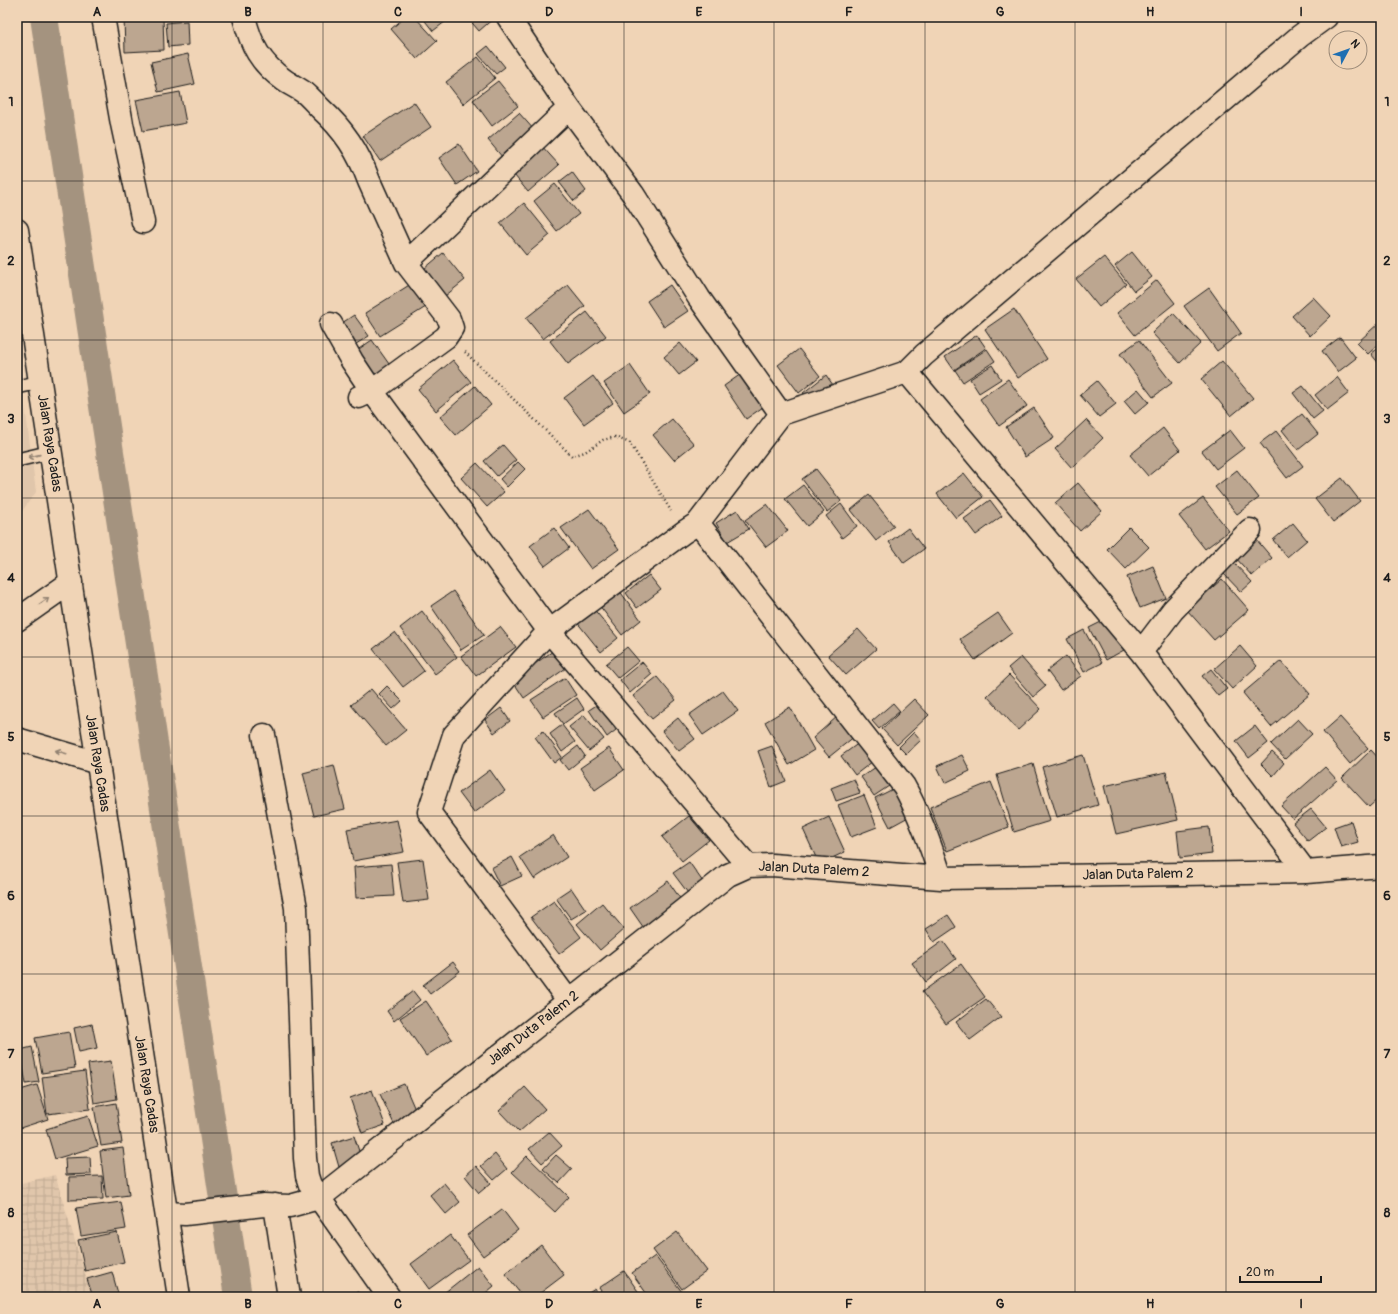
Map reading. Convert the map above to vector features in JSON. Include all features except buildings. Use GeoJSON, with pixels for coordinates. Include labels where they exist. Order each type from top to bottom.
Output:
{"type":"FeatureCollection","features":[{"type":"Feature","properties":{"kind":"street"},"geometry":{"type":"LineString","coordinates":[[103,17],[122,124],[143,222]]}},
{"type":"Feature","properties":{"kind":"street"},"geometry":{"type":"LineString","coordinates":[[244,17],[248,35],[260,57],[283,79],[305,93],[351,142],[364,167],[406,263],[449,319],[452,328],[446,337],[365,394]]}},
{"type":"Feature","properties":{"kind":"street"},"geometry":{"type":"LineString","coordinates":[[508,17],[569,108],[633,194],[699,298],[781,414]]}},
{"type":"Feature","properties":{"kind":"street"},"geometry":{"type":"LineString","coordinates":[[568,1000],[429,812],[454,735],[549,631],[691,528],[781,414],[907,372],[924,355],[1300,36],[1326,17]]}},
{"type":"Feature","properties":{"kind":"street"},"geometry":{"type":"LineString","coordinates":[[406,263],[569,108]]}},
{"type":"Feature","properties":{"kind":"street","name":"Jalan Raya Cadas"},"geometry":{"type":"LineString","coordinates":[[17,230],[98,762],[176,1213],[179,1297]]}},
{"type":"Feature","properties":{"kind":"street"},"geometry":{"type":"LineString","coordinates":[[330,324],[352,361],[365,394],[549,631],[748,866]]}},
{"type":"Feature","properties":{"kind":"street"},"geometry":{"type":"LineString","coordinates":[[907,372],[1141,652],[1306,872]]}},
{"type":"Feature","properties":{"kind":"street"},"geometry":{"type":"LineString","coordinates":[[691,528],[904,786],[916,807],[941,878]]}},
{"type":"Feature","properties":{"kind":"street"},"geometry":{"type":"LineString","coordinates":[[1141,652],[1173,610],[1250,530]]}},
{"type":"Feature","properties":{"kind":"street"},"geometry":{"type":"LineString","coordinates":[[17,620],[71,582]]}},
{"type":"Feature","properties":{"kind":"street"},"geometry":{"type":"LineString","coordinates":[[264,735],[296,908],[305,1158],[307,1176],[310,1185],[389,1297]]}},
{"type":"Feature","properties":{"kind":"street"},"geometry":{"type":"LineString","coordinates":[[17,739],[98,762]]}},
{"type":"Feature","properties":{"kind":"street","name":"Jalan Duta Palem 2"},"geometry":{"type":"LineString","coordinates":[[176,1213],[276,1206],[319,1198],[728,875],[748,866],[772,865],[941,878],[1306,872],[1381,866]]}},
{"type":"Feature","properties":{"kind":"street"},"geometry":{"type":"LineString","coordinates":[[276,1206],[289,1297]]}},
{"type":"Feature","properties":{"kind":"lane"},"geometry":{"type":"LineString","coordinates":[[17,387],[40,382]]}},
{"type":"Feature","properties":{"kind":"lane"},"geometry":{"type":"LineString","coordinates":[[17,460],[51,452]]}},
{"type":"Feature","properties":{"kind":"path"},"geometry":{"type":"LineString","coordinates":[[446,337],[472,358],[572,456],[585,452],[603,440],[615,436],[630,443],[691,528]]}},
{"type":"Feature","properties":{"kind":"shaded area"},"geometry":{"type":"Polygon","coordinates":[[[21,375],[36,492],[17,518],[17,376],[21,375]]]}},
{"type":"Feature","properties":{"kind":"shaded area"},"geometry":{"type":"Polygon","coordinates":[[[55,1175],[92,1297],[17,1297],[17,1184],[55,1175]]]}},
{"type":"Feature","properties":{"kind":"waterway"},"geometry":{"type":"LineString","coordinates":[[44,17],[238,1297]]}}]}
